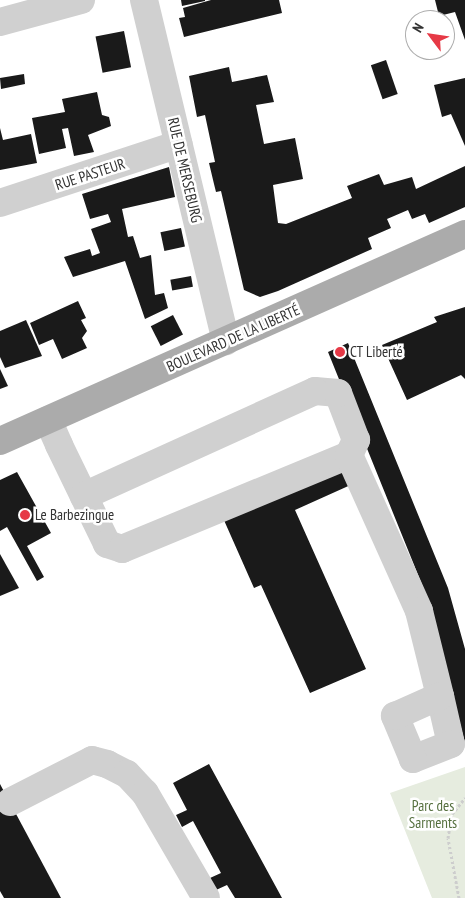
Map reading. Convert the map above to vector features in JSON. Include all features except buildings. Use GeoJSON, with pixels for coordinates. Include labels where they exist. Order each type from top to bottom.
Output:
{"type":"FeatureCollection","features":[{"type":"Feature","properties":{"kind":"main road","name":"BOULEVARD DE LA LIBERTÉ"},"geometry":{"type":"LineString","coordinates":[[0,441],[465,234]]}},
{"type":"Feature","properties":{"kind":"street"},"geometry":{"type":"LineString","coordinates":[[0,22],[81,0]]}},
{"type":"Feature","properties":{"kind":"street","name":"RUE DE MERSEBURG"},"geometry":{"type":"LineString","coordinates":[[144,0],[226,341]]}},
{"type":"Feature","properties":{"kind":"street","name":"RUE PASTEUR"},"geometry":{"type":"LineString","coordinates":[[0,203],[179,144]]}},
{"type":"Feature","properties":{"kind":"street"},"geometry":{"type":"LineString","coordinates":[[48,420],[84,496],[107,544],[122,549],[349,455],[356,440],[338,393],[315,391],[84,496]]}},
{"type":"Feature","properties":{"kind":"street"},"geometry":{"type":"LineString","coordinates":[[349,455],[420,611],[440,696]]}},
{"type":"Feature","properties":{"kind":"street"},"geometry":{"type":"LineString","coordinates":[[10,802],[92,760],[107,764],[128,774],[145,793],[206,898]]}},
{"type":"Feature","properties":{"kind":"path"},"geometry":{"type":"LineString","coordinates":[[459,898],[448,838],[452,814],[465,798]]}},
{"type":"Feature","properties":{"kind":"green space","name":"Parc des Sarments"},"geometry":{"type":"Polygon","coordinates":[[[465,767],[465,898],[432,898],[390,793],[465,767]]]}},
{"type":"Feature","properties":{"kind":"place","name":"CT Liberté"},"geometry":{"type":"Point","coordinates":[340,352]}},
{"type":"Feature","properties":{"kind":"place","name":"Le Barbezingue"},"geometry":{"type":"Point","coordinates":[25,515]}}]}
